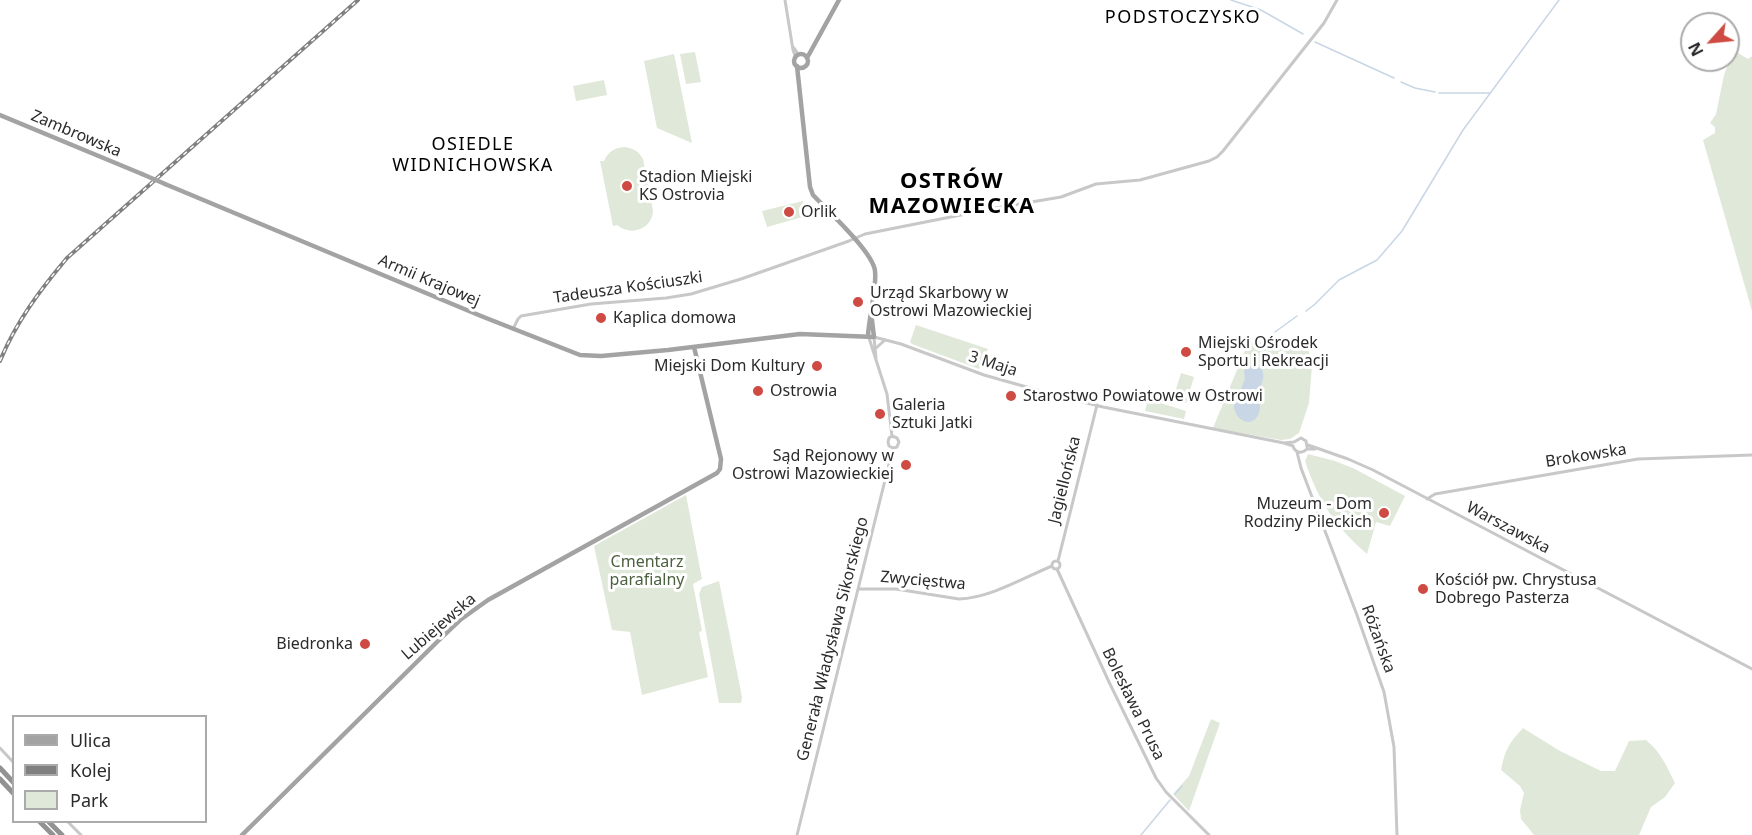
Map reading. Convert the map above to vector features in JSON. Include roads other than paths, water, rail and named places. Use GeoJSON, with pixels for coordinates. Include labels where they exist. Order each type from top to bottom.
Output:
{"type":"FeatureCollection","features":[{"type":"Feature","properties":{"kind":"highway"},"geometry":{"type":"LineString","coordinates":[[0,768],[12,781]]}},
{"type":"Feature","properties":{"kind":"highway"},"geometry":{"type":"LineString","coordinates":[[0,779],[12,792]]}},
{"type":"Feature","properties":{"kind":"highway"},"geometry":{"type":"LineString","coordinates":[[41,823],[53,835]]}},
{"type":"Feature","properties":{"kind":"highway"},"geometry":{"type":"LineString","coordinates":[[50,823],[62,835]]}},
{"type":"Feature","properties":{"kind":"main road"},"geometry":{"type":"LineString","coordinates":[[839,0],[812,47],[795,62],[799,67],[798,80],[810,187],[813,195],[855,239],[870,259],[875,271],[868,336]]}},
{"type":"Feature","properties":{"kind":"main road"},"geometry":{"type":"LineString","coordinates":[[799,67],[807,63],[801,56]]}},
{"type":"Feature","properties":{"kind":"main road","name":"Zambrowska"},"geometry":{"type":"LineString","coordinates":[[0,115],[165,184]]}},
{"type":"Feature","properties":{"kind":"main road","name":"Armii Krajowej"},"geometry":{"type":"LineString","coordinates":[[165,184],[572,353],[602,356],[694,347]]}},
{"type":"Feature","properties":{"kind":"main road"},"geometry":{"type":"LineString","coordinates":[[871,312],[874,337]]}},
{"type":"Feature","properties":{"kind":"main road","name":"3 Maja"},"geometry":{"type":"LineString","coordinates":[[694,347],[800,334],[874,337]]}},
{"type":"Feature","properties":{"kind":"main road","name":"Lubiejewska"},"geometry":{"type":"LineString","coordinates":[[242,835],[425,653],[469,614],[496,596],[712,476],[720,469],[721,459],[694,347]]}},
{"type":"Feature","properties":{"kind":"street"},"geometry":{"type":"LineString","coordinates":[[785,0],[793,46],[801,56]]}},
{"type":"Feature","properties":{"kind":"street"},"geometry":{"type":"LineString","coordinates":[[855,239],[865,234],[1061,197],[1096,184],[1140,180],[1209,161],[1223,151],[1323,23],[1337,0]]}},
{"type":"Feature","properties":{"kind":"street","name":"Tadeusza Kościuszki"},"geometry":{"type":"LineString","coordinates":[[513,329],[521,316],[591,304],[677,297],[714,288],[855,239]]}},
{"type":"Feature","properties":{"kind":"street"},"geometry":{"type":"LineString","coordinates":[[868,336],[887,394],[892,436],[889,438],[889,446],[897,447],[899,442],[892,436]]}},
{"type":"Feature","properties":{"kind":"street"},"geometry":{"type":"LineString","coordinates":[[874,337],[876,357]]}},
{"type":"Feature","properties":{"kind":"street","name":"3 Maja"},"geometry":{"type":"LineString","coordinates":[[874,337],[992,377],[1097,405],[1293,444]]}},
{"type":"Feature","properties":{"kind":"street"},"geometry":{"type":"LineString","coordinates":[[875,349],[886,340]]}},
{"type":"Feature","properties":{"kind":"street","name":"Jagiellońska"},"geometry":{"type":"LineString","coordinates":[[1057,569],[1060,565],[1058,561],[1097,405]]}},
{"type":"Feature","properties":{"kind":"street"},"geometry":{"type":"LineString","coordinates":[[1299,438],[1303,438],[1307,447],[1299,452],[1293,444],[1299,438]]}},
{"type":"Feature","properties":{"kind":"street","name":"Warszawska"},"geometry":{"type":"LineString","coordinates":[[1307,447],[1348,459],[1427,498],[1752,669]]}},
{"type":"Feature","properties":{"kind":"street","name":"Generała Władysława Sikorskiego"},"geometry":{"type":"LineString","coordinates":[[797,835],[893,448]]}},
{"type":"Feature","properties":{"kind":"street","name":"Różańska"},"geometry":{"type":"LineString","coordinates":[[1299,452],[1299,460],[1384,692],[1394,747],[1397,835]]}},
{"type":"Feature","properties":{"kind":"street","name":"Brokowska"},"geometry":{"type":"LineString","coordinates":[[1427,498],[1435,494],[1638,459],[1752,455]]}},
{"type":"Feature","properties":{"kind":"street","name":"Zwycięstwa"},"geometry":{"type":"LineString","coordinates":[[859,589],[896,590],[959,599],[970,598],[990,593],[1052,566],[1053,562],[1058,561]]}},
{"type":"Feature","properties":{"kind":"street"},"geometry":{"type":"LineString","coordinates":[[1052,566],[1057,569]]}},
{"type":"Feature","properties":{"kind":"street","name":"Bolesława Prusa"},"geometry":{"type":"LineString","coordinates":[[1057,569],[1156,778],[1166,792],[1209,835]]}},
{"type":"Feature","properties":{"kind":"street"},"geometry":{"type":"LineString","coordinates":[[0,748],[12,761]]}},
{"type":"Feature","properties":{"kind":"street"},"geometry":{"type":"LineString","coordinates":[[69,823],[81,835]]}},
{"type":"Feature","properties":{"kind":"water"},"geometry":{"type":"Polygon","coordinates":[[[1248,366],[1261,367],[1263,377],[1259,414],[1250,422],[1246,422],[1236,414],[1234,406],[1245,379],[1244,371],[1248,366]]]}},
{"type":"Feature","properties":{"kind":"waterway"},"geometry":{"type":"LineString","coordinates":[[1231,0],[1261,10],[1303,34]]}},
{"type":"Feature","properties":{"kind":"waterway"},"geometry":{"type":"LineString","coordinates":[[1306,311],[1339,280],[1377,260],[1402,231],[1463,130],[1559,0]]}},
{"type":"Feature","properties":{"kind":"waterway"},"geometry":{"type":"LineString","coordinates":[[1315,42],[1394,78]]}},
{"type":"Feature","properties":{"kind":"waterway"},"geometry":{"type":"LineString","coordinates":[[1401,82],[1415,88],[1435,92]]}},
{"type":"Feature","properties":{"kind":"waterway"},"geometry":{"type":"LineString","coordinates":[[1439,93],[1489,93]]}},
{"type":"Feature","properties":{"kind":"waterway"},"geometry":{"type":"LineString","coordinates":[[1275,332],[1297,316]]}},
{"type":"Feature","properties":{"kind":"waterway"},"geometry":{"type":"LineString","coordinates":[[1175,794],[1182,786]]}},
{"type":"Feature","properties":{"kind":"waterway"},"geometry":{"type":"LineString","coordinates":[[1141,835],[1170,800]]}},
{"type":"Feature","properties":{"kind":"railway"},"geometry":{"type":"LineString","coordinates":[[0,361],[29,307],[67,258],[358,0]]}},
{"type":"Feature","properties":{"kind":"place","name":"Stadion Miejski KS Ostrovia"},"geometry":{"type":"Point","coordinates":[627,186]}},
{"type":"Feature","properties":{"kind":"place","name":"Orlik"},"geometry":{"type":"Point","coordinates":[789,212]}},
{"type":"Feature","properties":{"kind":"place","name":"Urząd Skarbowy w Ostrowi Mazowieckiej"},"geometry":{"type":"Point","coordinates":[858,302]}},
{"type":"Feature","properties":{"kind":"place","name":"Kaplica domowa"},"geometry":{"type":"Point","coordinates":[601,318]}},
{"type":"Feature","properties":{"kind":"place","name":"Miejski Ośrodek Sportu i Rekreacji"},"geometry":{"type":"Point","coordinates":[1186,352]}},
{"type":"Feature","properties":{"kind":"place","name":"Miejski Dom Kultury"},"geometry":{"type":"Point","coordinates":[817,366]}},
{"type":"Feature","properties":{"kind":"place","name":"Ostrowia"},"geometry":{"type":"Point","coordinates":[758,391]}},
{"type":"Feature","properties":{"kind":"place","name":"Starostwo Powiatowe w Ostrowi"},"geometry":{"type":"Point","coordinates":[1011,396]}},
{"type":"Feature","properties":{"kind":"place","name":"Galeria Sztuki Jatki"},"geometry":{"type":"Point","coordinates":[880,414]}},
{"type":"Feature","properties":{"kind":"place","name":"Sąd Rejonowy w Ostrowi Mazowieckiej"},"geometry":{"type":"Point","coordinates":[906,465]}},
{"type":"Feature","properties":{"kind":"place","name":"Muzeum - Dom Rodziny Pileckich"},"geometry":{"type":"Point","coordinates":[1384,513]}},
{"type":"Feature","properties":{"kind":"place","name":"Kościół pw. Chrystusa Dobrego Pasterza"},"geometry":{"type":"Point","coordinates":[1423,589]}},
{"type":"Feature","properties":{"kind":"place","name":"Biedronka"},"geometry":{"type":"Point","coordinates":[365,644]}},
{"type":"Feature","properties":{"kind":"district","name":"PODSTOCZYSKO"},"geometry":{"type":"Point","coordinates":[1183,18]}},
{"type":"Feature","properties":{"kind":"district","name":"OSIEDLE WIDNICHOWSKA"},"geometry":{"type":"Point","coordinates":[473,155]}},
{"type":"Feature","properties":{"kind":"district","name":"OSTRÓW MAZOWIECKA"},"geometry":{"type":"Point","coordinates":[952,194]}},
{"type":"Feature","properties":{"kind":"park label","name":"Cmentarz parafialny"},"geometry":{"type":"Point","coordinates":[647,571]}}]}
